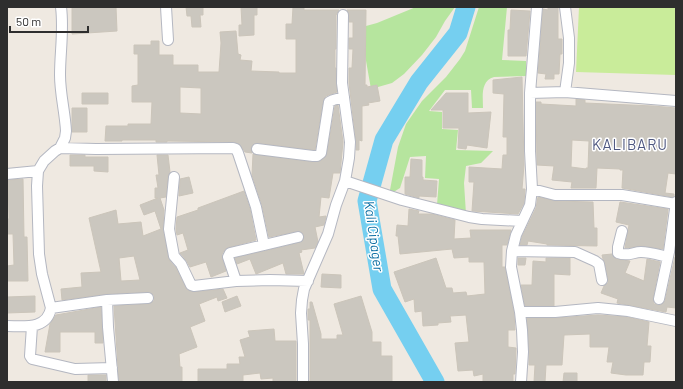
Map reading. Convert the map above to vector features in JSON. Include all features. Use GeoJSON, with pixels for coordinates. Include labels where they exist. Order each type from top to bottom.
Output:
{"type":"FeatureCollection","features":[{"type":"Feature","properties":{"kind":"street"},"geometry":{"type":"LineString","coordinates":[[7,326],[32,326],[44,321],[50,315],[51,308],[42,274],[39,254],[37,186],[38,171],[44,161],[60,148],[65,138],[66,131],[60,74],[63,38],[61,7]]}},
{"type":"Feature","properties":{"kind":"street"},"geometry":{"type":"LineString","coordinates":[[166,7],[168,40]]}},
{"type":"Feature","properties":{"kind":"street"},"geometry":{"type":"LineString","coordinates":[[521,382],[523,352],[520,312],[511,266],[512,251],[516,235],[530,205],[532,189],[530,151],[530,93],[537,7]]}},
{"type":"Feature","properties":{"kind":"street"},"geometry":{"type":"LineString","coordinates":[[565,7],[569,38],[569,62],[565,92]]}},
{"type":"Feature","properties":{"kind":"street"},"geometry":{"type":"LineString","coordinates":[[303,382],[303,344],[300,313],[304,289],[328,234],[336,205],[345,181],[350,142],[342,83],[343,15]]}},
{"type":"Feature","properties":{"kind":"street"},"geometry":{"type":"LineString","coordinates":[[530,93],[565,92],[676,101]]}},
{"type":"Feature","properties":{"kind":"street"},"geometry":{"type":"LineString","coordinates":[[257,149],[313,156],[320,155],[330,102],[344,97]]}},
{"type":"Feature","properties":{"kind":"street"},"geometry":{"type":"LineString","coordinates":[[60,148],[234,148],[238,153],[251,188],[264,245]]}},
{"type":"Feature","properties":{"kind":"street"},"geometry":{"type":"LineString","coordinates":[[7,174],[38,171]]}},
{"type":"Feature","properties":{"kind":"street"},"geometry":{"type":"LineString","coordinates":[[174,177],[169,229],[174,256],[184,269],[189,282],[194,286],[236,281],[308,281]]}},
{"type":"Feature","properties":{"kind":"street"},"geometry":{"type":"LineString","coordinates":[[345,181],[390,196],[469,217],[522,222]]}},
{"type":"Feature","properties":{"kind":"street"},"geometry":{"type":"LineString","coordinates":[[532,189],[561,195],[622,195],[676,203],[671,254],[659,299]]}},
{"type":"Feature","properties":{"kind":"street"},"geometry":{"type":"LineString","coordinates":[[622,232],[618,247],[618,253],[620,254],[631,255],[642,252],[671,254]]}},
{"type":"Feature","properties":{"kind":"street"},"geometry":{"type":"LineString","coordinates":[[236,281],[228,255],[234,252],[298,237]]}},
{"type":"Feature","properties":{"kind":"street"},"geometry":{"type":"LineString","coordinates":[[512,251],[575,252],[595,260],[599,264],[602,280]]}},
{"type":"Feature","properties":{"kind":"street"},"geometry":{"type":"LineString","coordinates":[[51,308],[107,300],[148,298]]}},
{"type":"Feature","properties":{"kind":"street"},"geometry":{"type":"LineString","coordinates":[[107,300],[113,382]]}},
{"type":"Feature","properties":{"kind":"street"},"geometry":{"type":"LineString","coordinates":[[520,312],[555,312],[598,308],[628,311],[676,321]]}},
{"type":"Feature","properties":{"kind":"street"},"geometry":{"type":"LineString","coordinates":[[32,326],[30,356],[32,359],[75,369],[112,368]]}},
{"type":"Feature","properties":{"kind":"green space"},"geometry":{"type":"Polygon","coordinates":[[[416,7],[455,7],[436,37],[404,74],[392,83],[371,89],[365,55],[366,26],[416,7]]]}},
{"type":"Feature","properties":{"kind":"green space"},"geometry":{"type":"Polygon","coordinates":[[[479,7],[507,7],[502,60],[526,61],[526,76],[494,77],[490,79],[486,82],[483,90],[483,108],[472,108],[471,90],[445,90],[429,111],[442,112],[442,129],[458,130],[456,150],[493,151],[481,163],[466,166],[464,183],[466,214],[437,205],[439,179],[425,178],[426,156],[410,157],[400,188],[392,193],[390,190],[398,147],[406,124],[422,101],[446,77],[465,51],[479,7]]]}},
{"type":"Feature","properties":{"kind":"green space"},"geometry":{"type":"Polygon","coordinates":[[[579,7],[676,7],[676,75],[576,72],[579,7]]]}},
{"type":"Feature","properties":{"kind":"building"},"geometry":{"type":"Polygon","coordinates":[[[72,7],[116,7],[117,31],[72,34],[72,7]]]}},
{"type":"Feature","properties":{"kind":"building"},"geometry":{"type":"Polygon","coordinates":[[[186,7],[203,7],[203,15],[200,15],[201,27],[192,27],[191,16],[187,16],[186,7]]]}},
{"type":"Feature","properties":{"kind":"building"},"geometry":{"type":"Polygon","coordinates":[[[241,7],[257,7],[257,15],[254,15],[254,35],[239,36],[239,25],[242,25],[241,7]]]}},
{"type":"Feature","properties":{"kind":"building"},"geometry":{"type":"Polygon","coordinates":[[[293,7],[304,7],[304,10],[339,10],[336,15],[335,49],[337,92],[326,96],[323,101],[315,150],[257,143],[252,145],[252,153],[245,152],[238,143],[233,142],[156,142],[156,140],[105,141],[106,126],[151,124],[152,102],[132,102],[132,86],[138,85],[138,54],[134,54],[134,45],[151,45],[151,41],[159,41],[159,55],[173,55],[173,65],[198,65],[198,72],[219,72],[221,43],[220,32],[236,31],[238,54],[241,55],[240,60],[252,61],[251,71],[296,73],[296,39],[286,39],[286,24],[292,24],[293,7]],[[180,87],[180,113],[201,114],[201,88],[180,87]]]}},
{"type":"Feature","properties":{"kind":"building"},"geometry":{"type":"Polygon","coordinates":[[[548,7],[558,7],[558,39],[562,39],[562,54],[560,54],[559,74],[554,74],[554,79],[545,79],[546,74],[538,73],[543,9],[548,10],[548,7]]]}},
{"type":"Feature","properties":{"kind":"building"},"geometry":{"type":"Polygon","coordinates":[[[347,10],[366,10],[365,85],[367,85],[367,87],[377,85],[380,101],[368,103],[369,105],[362,106],[362,141],[359,140],[359,150],[356,150],[349,83],[349,68],[352,68],[353,49],[349,49],[349,38],[353,38],[353,22],[349,22],[347,10]]]}},
{"type":"Feature","properties":{"kind":"building"},"geometry":{"type":"Polygon","coordinates":[[[511,10],[530,11],[526,56],[508,56],[508,30],[510,30],[511,10]]]}},
{"type":"Feature","properties":{"kind":"building"},"geometry":{"type":"Polygon","coordinates":[[[522,77],[524,165],[522,189],[525,189],[524,203],[518,214],[472,211],[474,182],[469,182],[469,167],[502,169],[503,155],[507,155],[507,137],[503,137],[504,94],[493,93],[493,80],[522,77]]]}},
{"type":"Feature","properties":{"kind":"building"},"geometry":{"type":"Polygon","coordinates":[[[82,93],[108,93],[108,104],[82,104],[82,93]]]}},
{"type":"Feature","properties":{"kind":"building"},"geometry":{"type":"Polygon","coordinates":[[[446,93],[468,93],[468,113],[491,112],[487,148],[467,145],[466,149],[458,148],[459,128],[443,128],[443,110],[431,110],[446,93]]]}},
{"type":"Feature","properties":{"kind":"building"},"geometry":{"type":"Polygon","coordinates":[[[576,99],[585,100],[585,103],[676,108],[676,174],[668,173],[665,193],[674,194],[674,196],[672,197],[622,188],[623,170],[620,169],[597,168],[596,188],[571,188],[572,182],[552,180],[554,166],[537,165],[536,102],[541,102],[541,104],[576,106],[576,99]],[[572,140],[571,167],[588,168],[589,141],[572,140]]]}},
{"type":"Feature","properties":{"kind":"building"},"geometry":{"type":"Polygon","coordinates":[[[338,105],[343,142],[340,173],[333,173],[329,198],[321,197],[319,217],[326,217],[324,225],[315,227],[318,242],[315,248],[301,250],[302,252],[299,253],[304,274],[286,274],[283,263],[256,274],[250,259],[237,264],[235,258],[299,243],[304,238],[303,233],[299,231],[269,237],[262,205],[252,175],[253,154],[312,162],[321,161],[327,154],[335,106],[338,105]]]}},
{"type":"Feature","properties":{"kind":"building"},"geometry":{"type":"Polygon","coordinates":[[[72,108],[87,108],[87,132],[72,132],[72,108]]]}},
{"type":"Feature","properties":{"kind":"building"},"geometry":{"type":"Polygon","coordinates":[[[70,155],[85,155],[85,157],[108,157],[108,172],[94,171],[94,166],[70,166],[70,155]]]}},
{"type":"Feature","properties":{"kind":"building"},"geometry":{"type":"Polygon","coordinates":[[[157,155],[168,155],[170,172],[168,176],[166,197],[160,198],[164,210],[163,230],[169,260],[176,268],[187,290],[194,292],[223,289],[227,298],[218,301],[217,297],[199,304],[205,321],[190,327],[197,347],[179,354],[180,367],[182,367],[182,382],[119,382],[114,306],[149,304],[154,301],[154,295],[148,292],[107,294],[62,300],[61,289],[82,287],[81,273],[101,272],[89,218],[116,210],[118,224],[141,222],[143,236],[161,229],[155,211],[144,215],[140,205],[158,198],[155,198],[155,188],[158,188],[156,175],[159,175],[157,155]],[[134,256],[119,258],[121,281],[140,280],[134,256]]]}},
{"type":"Feature","properties":{"kind":"building"},"geometry":{"type":"Polygon","coordinates":[[[411,159],[422,160],[423,180],[437,181],[436,197],[419,196],[419,198],[405,194],[405,177],[410,177],[411,159]]]}},
{"type":"Feature","properties":{"kind":"building"},"geometry":{"type":"Polygon","coordinates":[[[189,177],[193,193],[179,196],[180,179],[189,177]]]}},
{"type":"Feature","properties":{"kind":"building"},"geometry":{"type":"Polygon","coordinates":[[[23,179],[24,237],[27,237],[28,281],[7,281],[7,266],[14,265],[13,234],[7,234],[7,219],[9,219],[8,180],[23,179]]]}},
{"type":"Feature","properties":{"kind":"building"},"geometry":{"type":"Polygon","coordinates":[[[244,191],[250,209],[256,240],[226,248],[222,254],[222,258],[226,271],[211,277],[206,262],[190,267],[180,253],[188,250],[183,233],[177,235],[177,217],[244,191]]]}},
{"type":"Feature","properties":{"kind":"building"},"geometry":{"type":"Polygon","coordinates":[[[538,197],[555,201],[593,202],[594,228],[597,228],[597,246],[547,245],[528,241],[527,245],[520,245],[522,237],[536,208],[538,197]]]}},
{"type":"Feature","properties":{"kind":"building"},"geometry":{"type":"Polygon","coordinates":[[[620,202],[668,209],[663,249],[641,246],[625,248],[629,225],[616,222],[620,202]]]}},
{"type":"Feature","properties":{"kind":"building"},"geometry":{"type":"Polygon","coordinates":[[[409,209],[419,211],[418,214],[432,214],[455,220],[454,239],[471,238],[470,230],[511,230],[507,245],[502,245],[502,267],[505,267],[514,313],[515,330],[508,330],[508,347],[516,348],[515,374],[513,374],[513,382],[483,382],[483,374],[474,376],[473,370],[458,371],[455,343],[469,342],[466,315],[450,316],[451,322],[423,326],[422,311],[415,312],[414,299],[405,302],[394,272],[436,258],[446,288],[452,288],[453,293],[466,292],[467,296],[485,294],[484,262],[469,262],[469,257],[454,258],[452,249],[400,254],[398,236],[396,236],[397,225],[408,226],[409,209]]]}},
{"type":"Feature","properties":{"kind":"building"},"geometry":{"type":"Polygon","coordinates":[[[612,254],[616,259],[630,261],[625,273],[644,281],[647,259],[660,262],[653,298],[654,304],[658,305],[661,305],[665,301],[676,257],[676,308],[667,307],[666,312],[617,303],[618,299],[601,293],[604,286],[608,283],[605,263],[602,255],[612,254]]]}},
{"type":"Feature","properties":{"kind":"building"},"geometry":{"type":"Polygon","coordinates":[[[518,258],[526,258],[525,265],[518,265],[518,258]]]}},
{"type":"Feature","properties":{"kind":"building"},"geometry":{"type":"Polygon","coordinates":[[[546,258],[570,258],[570,275],[554,274],[554,306],[525,306],[521,285],[532,285],[533,261],[546,262],[546,258]]]}},
{"type":"Feature","properties":{"kind":"building"},"geometry":{"type":"Polygon","coordinates":[[[322,274],[341,275],[341,288],[321,287],[322,274]]]}},
{"type":"Feature","properties":{"kind":"building"},"geometry":{"type":"Polygon","coordinates":[[[35,296],[35,312],[7,313],[7,297],[35,296]]]}},
{"type":"Feature","properties":{"kind":"building"},"geometry":{"type":"Polygon","coordinates":[[[237,296],[241,306],[225,312],[222,302],[237,296]]]}},
{"type":"Feature","properties":{"kind":"building"},"geometry":{"type":"Polygon","coordinates":[[[361,296],[372,332],[372,342],[381,342],[381,356],[392,356],[392,382],[310,382],[310,320],[308,320],[308,309],[310,309],[310,302],[312,302],[321,339],[337,339],[337,335],[343,335],[334,304],[361,296]]]}},
{"type":"Feature","properties":{"kind":"building"},"geometry":{"type":"Polygon","coordinates":[[[101,307],[103,343],[95,343],[95,332],[60,332],[60,352],[45,352],[50,324],[56,315],[101,307]]]}},
{"type":"Feature","properties":{"kind":"building"},"geometry":{"type":"Polygon","coordinates":[[[598,315],[627,317],[649,322],[647,346],[651,346],[650,362],[644,362],[643,375],[611,373],[613,362],[607,362],[609,347],[590,347],[590,334],[564,335],[562,365],[546,365],[545,382],[534,382],[535,365],[529,365],[527,318],[556,318],[598,315]]]}},
{"type":"Feature","properties":{"kind":"building"},"geometry":{"type":"Polygon","coordinates":[[[274,329],[275,341],[296,341],[296,382],[273,382],[273,378],[261,379],[260,373],[243,375],[243,382],[198,382],[198,369],[227,369],[227,364],[240,364],[239,357],[245,357],[240,340],[250,337],[248,331],[274,329]]]}},
{"type":"Feature","properties":{"kind":"building"},"geometry":{"type":"Polygon","coordinates":[[[564,373],[577,373],[577,382],[563,382],[564,373]]]}},
{"type":"Feature","properties":{"kind":"building"},"geometry":{"type":"Polygon","coordinates":[[[88,375],[106,375],[106,382],[88,382],[88,375]]]}},
{"type":"Feature","properties":{"kind":"waterway","name":"Kali Cipager"},"geometry":{"type":"LineString","coordinates":[[435,382],[382,289],[367,201],[384,140],[419,82],[458,33],[466,7]]}},
{"type":"Feature","properties":{"kind":"district","name":"KALIBARU"},"geometry":{"type":"Point","coordinates":[630,145]}}]}
